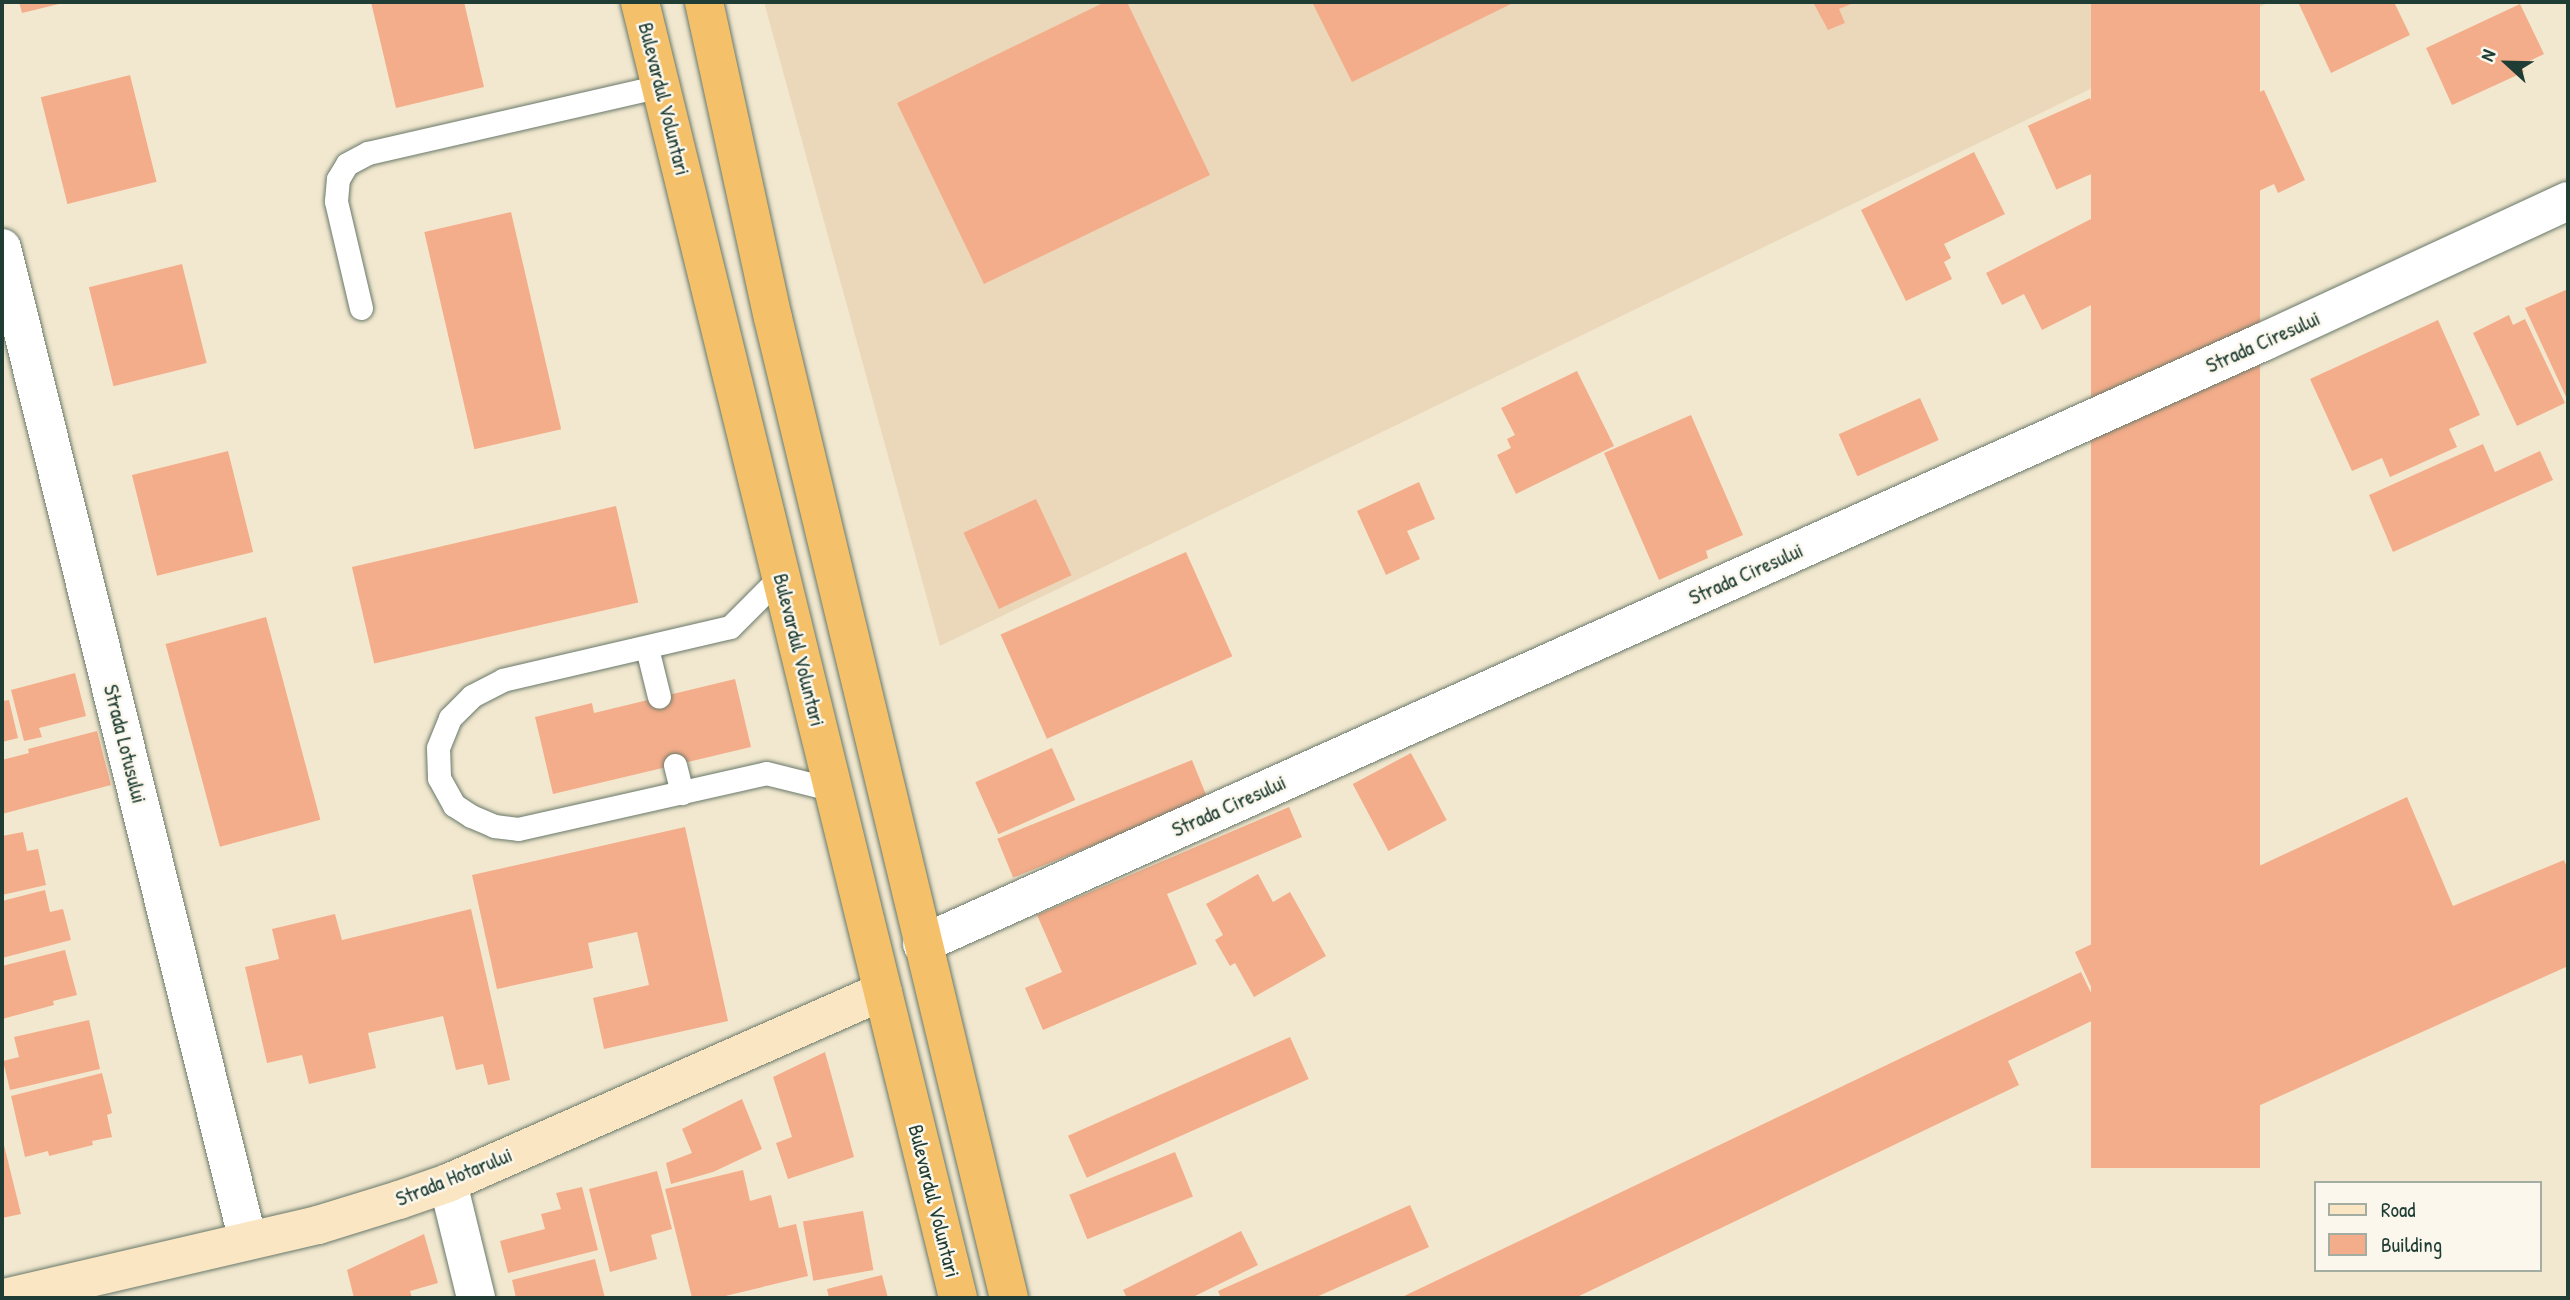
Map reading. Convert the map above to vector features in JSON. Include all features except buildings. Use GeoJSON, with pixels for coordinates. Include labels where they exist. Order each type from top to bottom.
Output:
{"type":"FeatureCollection","features":[{"type":"Feature","properties":{"kind":"highway","name":"Bulevardul Voluntari"},"geometry":{"type":"LineString","coordinates":[[640,2],[719,333],[958,1298]]}},
{"type":"Feature","properties":{"kind":"highway"},"geometry":{"type":"LineString","coordinates":[[704,2],[773,318],[1009,1298]]}},
{"type":"Feature","properties":{"kind":"street","name":"Strada Ciresului"},"geometry":{"type":"LineString","coordinates":[[922,944],[2263,342],[2568,201]]}},
{"type":"Feature","properties":{"kind":"street","name":"Strada Lotusului"},"geometry":{"type":"LineString","coordinates":[[2,248],[248,1241]]}},
{"type":"Feature","properties":{"kind":"street","name":"Strada Hotarului"},"geometry":{"type":"LineString","coordinates":[[4,1298],[318,1225],[448,1183],[883,990]]}},
{"type":"Feature","properties":{"kind":"street"},"geometry":{"type":"LineString","coordinates":[[448,1183],[476,1298]]}},
{"type":"Feature","properties":{"kind":"lane"},"geometry":{"type":"LineString","coordinates":[[361,308],[336,201],[338,179],[347,164],[368,153],[661,86]]}},
{"type":"Feature","properties":{"kind":"lane"},"geometry":{"type":"LineString","coordinates":[[781,576],[730,627],[503,680],[472,696],[450,718],[438,748],[439,778],[454,805],[471,816],[494,826],[518,829],[766,774],[834,790]]}},
{"type":"Feature","properties":{"kind":"lane"},"geometry":{"type":"LineString","coordinates":[[647,648],[659,697]]}},
{"type":"Feature","properties":{"kind":"lane"},"geometry":{"type":"LineString","coordinates":[[675,765],[682,793]]}},
{"type":"Feature","properties":{"kind":"shaded area"},"geometry":{"type":"Polygon","coordinates":[[[764,2],[2270,2],[940,646],[764,2]]]}}]}
